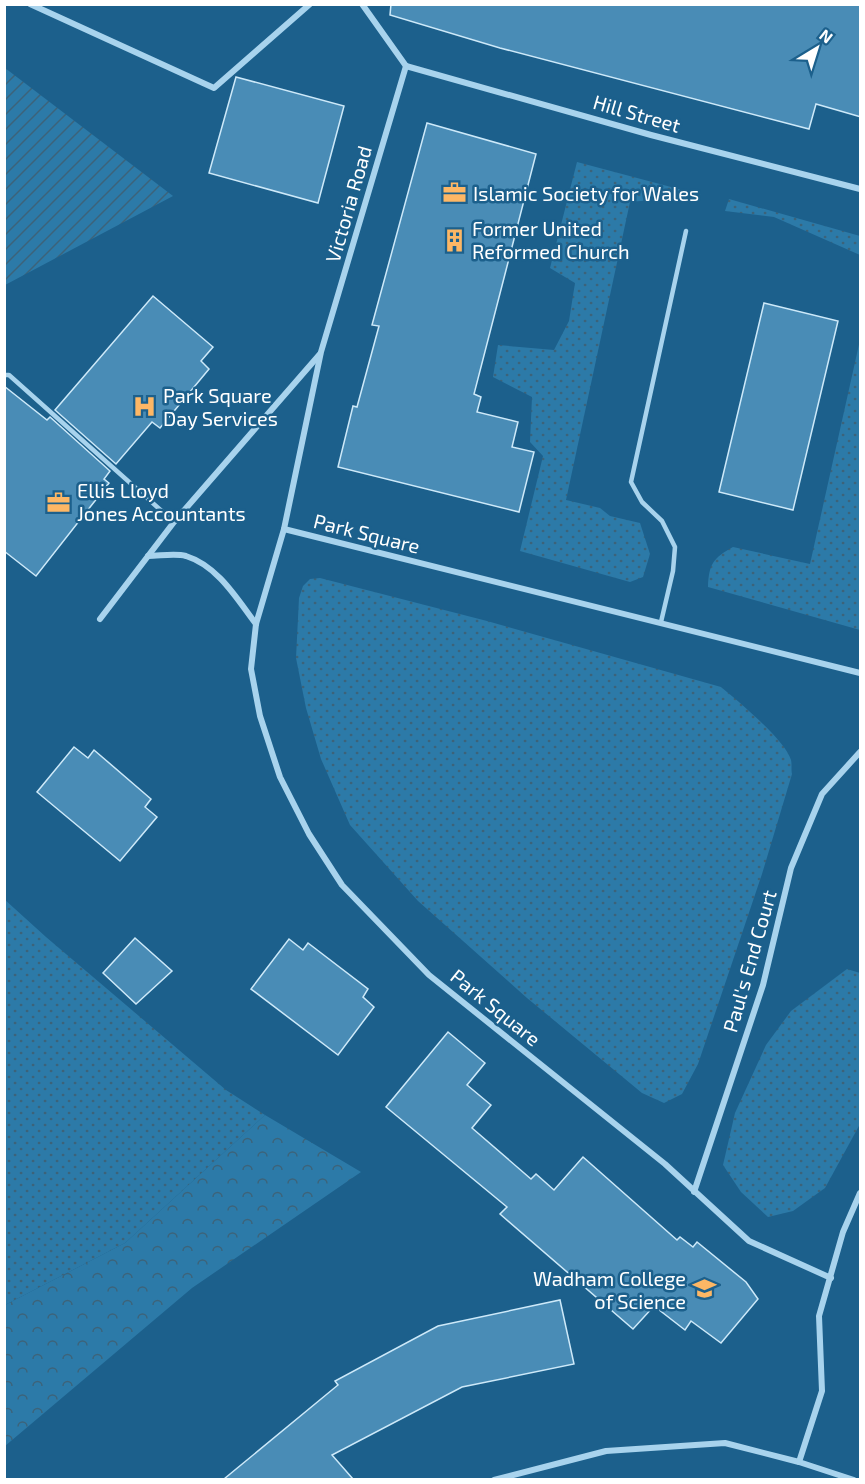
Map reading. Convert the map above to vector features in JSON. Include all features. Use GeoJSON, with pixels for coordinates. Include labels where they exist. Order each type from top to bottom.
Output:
{"type":"FeatureCollection","features":[{"type":"Feature","properties":{"kind":"street"},"geometry":{"type":"LineString","coordinates":[[30,4],[214,88],[310,4]]}},
{"type":"Feature","properties":{"kind":"street"},"geometry":{"type":"LineString","coordinates":[[362,4],[406,66]]}},
{"type":"Feature","properties":{"kind":"street","name":"Hill Street"},"geometry":{"type":"LineString","coordinates":[[406,66],[651,135],[861,189]]}},
{"type":"Feature","properties":{"kind":"street","name":"Victoria Road"},"geometry":{"type":"LineString","coordinates":[[250,669],[256,624],[284,529],[321,352],[406,66]]}},
{"type":"Feature","properties":{"kind":"street","name":"Victoria Road"},"geometry":{"type":"LineString","coordinates":[[100,619],[174,522],[321,352]]}},
{"type":"Feature","properties":{"kind":"street","name":"Park Square"},"geometry":{"type":"LineString","coordinates":[[284,529],[861,673]]}},
{"type":"Feature","properties":{"kind":"street"},"geometry":{"type":"LineString","coordinates":[[148,556],[184,555],[208,567],[226,585],[256,624]]}},
{"type":"Feature","properties":{"kind":"street","name":"Park Square"},"geometry":{"type":"LineString","coordinates":[[250,669],[260,716],[280,777],[309,834],[342,885],[429,975],[665,1164],[749,1242],[831,1278]]}},
{"type":"Feature","properties":{"kind":"street","name":"Paul's End Court"},"geometry":{"type":"LineString","coordinates":[[694,1192],[763,985],[791,868],[822,794],[860,753]]}},
{"type":"Feature","properties":{"kind":"street"},"geometry":{"type":"LineString","coordinates":[[799,1462],[822,1391],[819,1316],[843,1232],[861,1193]]}},
{"type":"Feature","properties":{"kind":"street"},"geometry":{"type":"LineString","coordinates":[[494,1479],[606,1451],[725,1443],[854,1479]]}},
{"type":"Feature","properties":{"kind":"lane"},"geometry":{"type":"LineString","coordinates":[[661,622],[673,571],[675,547],[662,521],[642,502],[631,482],[686,231]]}},
{"type":"Feature","properties":{"kind":"lane"},"geometry":{"type":"LineString","coordinates":[[4,375],[9,375],[174,522]]}},
{"type":"Feature","properties":{"kind":"green space"},"geometry":{"type":"Polygon","coordinates":[[[5,68],[173,196],[4,285],[5,68]]]}},
{"type":"Feature","properties":{"kind":"green space"},"geometry":{"type":"Polygon","coordinates":[[[577,162],[701,195],[630,202],[566,500],[600,508],[610,516],[640,523],[650,554],[643,577],[630,582],[520,551],[543,456],[530,442],[532,397],[493,377],[498,345],[554,350],[569,321],[575,283],[550,268],[577,162]]]}},
{"type":"Feature","properties":{"kind":"green space"},"geometry":{"type":"Polygon","coordinates":[[[729,199],[860,236],[860,255],[774,217],[725,211],[729,199]]]}},
{"type":"Feature","properties":{"kind":"green space"},"geometry":{"type":"Polygon","coordinates":[[[860,340],[860,630],[708,587],[713,562],[733,547],[810,564],[860,340]]]}},
{"type":"Feature","properties":{"kind":"green space"},"geometry":{"type":"Polygon","coordinates":[[[320,578],[487,621],[721,687],[780,742],[791,760],[792,774],[762,874],[698,1064],[682,1094],[664,1103],[642,1093],[527,998],[418,901],[350,825],[321,759],[306,708],[296,658],[299,598],[303,586],[310,579],[320,578]]]}},
{"type":"Feature","properties":{"kind":"green space"},"geometry":{"type":"Polygon","coordinates":[[[4,899],[226,1090],[265,1115],[125,1243],[5,1305],[4,899]]]}},
{"type":"Feature","properties":{"kind":"green space"},"geometry":{"type":"Polygon","coordinates":[[[847,969],[860,973],[860,1124],[825,1188],[793,1211],[768,1217],[741,1192],[723,1165],[735,1113],[766,1045],[791,1011],[847,969]]]}},
{"type":"Feature","properties":{"kind":"green space"},"geometry":{"type":"Polygon","coordinates":[[[265,1115],[361,1172],[192,1288],[5,1446],[5,1305],[125,1243],[265,1115]]]}},
{"type":"Feature","properties":{"kind":"building"},"geometry":{"type":"Polygon","coordinates":[[[391,4],[861,4],[861,117],[816,104],[809,129],[500,48],[390,15],[391,4]]]}},
{"type":"Feature","properties":{"kind":"building"},"geometry":{"type":"Polygon","coordinates":[[[236,77],[344,106],[318,203],[209,173],[236,77]]]}},
{"type":"Feature","properties":{"kind":"building"},"geometry":{"type":"Polygon","coordinates":[[[427,123],[536,154],[474,394],[481,397],[477,412],[518,422],[512,447],[534,452],[519,512],[338,467],[353,406],[357,407],[379,326],[372,325],[427,123]]]}},
{"type":"Feature","properties":{"kind":"building"},"geometry":{"type":"Polygon","coordinates":[[[153,296],[213,347],[201,361],[209,369],[160,428],[152,422],[116,464],[55,410],[153,296]]]}},
{"type":"Feature","properties":{"kind":"building"},"geometry":{"type":"Polygon","coordinates":[[[764,303],[838,321],[793,510],[719,492],[764,303]]]}},
{"type":"Feature","properties":{"kind":"building"},"geometry":{"type":"Polygon","coordinates":[[[4,386],[47,420],[50,417],[110,471],[104,479],[109,483],[36,576],[4,551],[4,386]]]}},
{"type":"Feature","properties":{"kind":"building"},"geometry":{"type":"Polygon","coordinates":[[[74,747],[88,758],[94,750],[151,799],[145,807],[157,817],[120,861],[37,792],[74,747]]]}},
{"type":"Feature","properties":{"kind":"building"},"geometry":{"type":"Polygon","coordinates":[[[135,938],[172,971],[136,1004],[103,973],[135,938]]]}},
{"type":"Feature","properties":{"kind":"building"},"geometry":{"type":"Polygon","coordinates":[[[289,939],[303,950],[308,943],[368,989],[363,997],[374,1007],[338,1055],[251,989],[289,939]]]}},
{"type":"Feature","properties":{"kind":"building"},"geometry":{"type":"Polygon","coordinates":[[[448,1032],[485,1063],[467,1085],[491,1105],[472,1128],[531,1179],[536,1174],[554,1190],[583,1157],[677,1240],[680,1237],[693,1247],[697,1242],[746,1282],[758,1299],[721,1343],[691,1321],[685,1330],[654,1306],[633,1329],[500,1214],[507,1207],[386,1107],[448,1032]]]}},
{"type":"Feature","properties":{"kind":"building"},"geometry":{"type":"Polygon","coordinates":[[[560,1300],[574,1364],[462,1387],[332,1455],[353,1479],[224,1479],[338,1385],[335,1381],[438,1326],[560,1300]]]}},
{"type":"Feature","properties":{"kind":"place","name":"Islamic Society for Wales"},"geometry":{"type":"Point","coordinates":[455,193]}},
{"type":"Feature","properties":{"kind":"place","name":"Former United Reformed Church"},"geometry":{"type":"Point","coordinates":[454,240]}},
{"type":"Feature","properties":{"kind":"place","name":"Park Square Day Services"},"geometry":{"type":"Point","coordinates":[145,407]}},
{"type":"Feature","properties":{"kind":"place","name":"Ellis Lloyd Jones Accountants"},"geometry":{"type":"Point","coordinates":[59,502]}},
{"type":"Feature","properties":{"kind":"place","name":"Wadham College of Science"},"geometry":{"type":"Point","coordinates":[704,1289]}}]}
